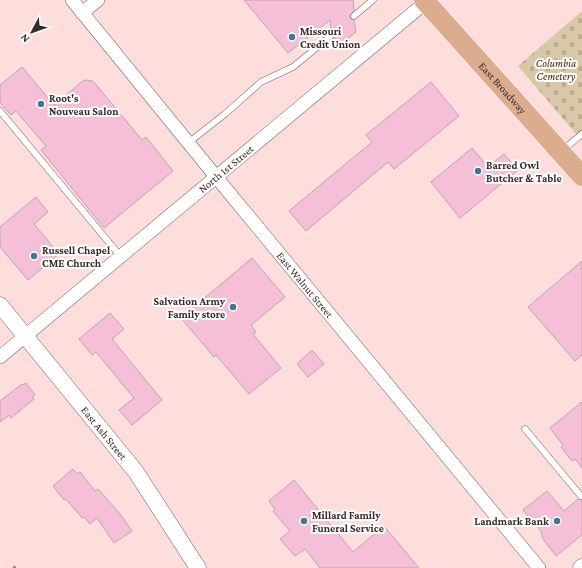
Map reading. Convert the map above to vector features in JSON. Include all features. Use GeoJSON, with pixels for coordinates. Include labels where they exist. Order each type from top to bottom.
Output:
{"type":"FeatureCollection","features":[{"type":"Feature","properties":{"kind":"main road","name":"East Broadway"},"geometry":{"type":"LineString","coordinates":[[425,1],[582,176]]}},
{"type":"Feature","properties":{"kind":"street","name":"East Walnut Street"},"geometry":{"type":"LineString","coordinates":[[72,0],[188,143],[539,568]]}},
{"type":"Feature","properties":{"kind":"street"},"geometry":{"type":"LineString","coordinates":[[82,13],[98,0]]}},
{"type":"Feature","properties":{"kind":"street","name":"North 1st Street"},"geometry":{"type":"LineString","coordinates":[[0,357],[217,178],[425,1]]}},
{"type":"Feature","properties":{"kind":"street","name":"East Ash Street"},"geometry":{"type":"LineString","coordinates":[[0,305],[136,472],[198,568]]}},
{"type":"Feature","properties":{"kind":"lane"},"geometry":{"type":"LineString","coordinates":[[354,16],[373,0]]}},
{"type":"Feature","properties":{"kind":"lane"},"geometry":{"type":"LineString","coordinates":[[188,143],[261,82],[293,67],[332,34]]}},
{"type":"Feature","properties":{"kind":"lane"},"geometry":{"type":"LineString","coordinates":[[0,111],[121,257]]}},
{"type":"Feature","properties":{"kind":"lane"},"geometry":{"type":"LineString","coordinates":[[560,153],[582,134]]}},
{"type":"Feature","properties":{"kind":"lane"},"geometry":{"type":"LineString","coordinates":[[525,430],[581,496]]}},
{"type":"Feature","properties":{"kind":"path"},"geometry":{"type":"LineString","coordinates":[[13,568],[17,566]]}},
{"type":"Feature","properties":{"kind":"green space","name":"Columbia Cemetery"},"geometry":{"type":"Polygon","coordinates":[[[582,11],[582,141],[518,66],[582,11]]]}},
{"type":"Feature","properties":{"kind":"building","name":"Missouri Credit Union"},"geometry":{"type":"Polygon","coordinates":[[[244,0],[353,0],[354,11],[350,16],[351,19],[354,20],[356,32],[333,50],[332,41],[336,35],[335,32],[331,31],[330,20],[288,53],[244,0]]]}},
{"type":"Feature","properties":{"kind":"building"},"geometry":{"type":"Polygon","coordinates":[[[22,67],[54,105],[84,80],[93,81],[142,140],[146,137],[173,171],[104,228],[41,150],[46,146],[16,111],[11,115],[0,103],[0,85],[22,67]]]}},
{"type":"Feature","properties":{"kind":"building"},"geometry":{"type":"Polygon","coordinates":[[[431,82],[459,116],[394,169],[388,162],[306,231],[289,211],[372,142],[366,135],[431,82]]]}},
{"type":"Feature","properties":{"kind":"building"},"geometry":{"type":"Polygon","coordinates":[[[472,148],[488,167],[504,154],[518,170],[460,218],[431,182],[472,148]]]}},
{"type":"Feature","properties":{"kind":"building"},"geometry":{"type":"Polygon","coordinates":[[[36,197],[48,212],[34,224],[59,254],[28,280],[0,247],[0,227],[36,197]]]}},
{"type":"Feature","properties":{"kind":"building","name":"Salvation Army Family store"},"geometry":{"type":"Polygon","coordinates":[[[252,258],[285,297],[251,325],[256,332],[253,334],[281,368],[249,394],[216,355],[214,357],[181,318],[252,258]]]}},
{"type":"Feature","properties":{"kind":"building"},"geometry":{"type":"Polygon","coordinates":[[[582,261],[582,355],[575,361],[528,307],[582,261]]]}},
{"type":"Feature","properties":{"kind":"building"},"geometry":{"type":"Polygon","coordinates":[[[110,313],[124,329],[112,339],[162,400],[132,425],[119,410],[134,398],[96,352],[92,355],[79,339],[110,313]]]}},
{"type":"Feature","properties":{"kind":"building"},"geometry":{"type":"Polygon","coordinates":[[[312,350],[324,364],[308,377],[297,364],[312,350]]]}},
{"type":"Feature","properties":{"kind":"building"},"geometry":{"type":"Polygon","coordinates":[[[26,383],[35,395],[32,397],[34,399],[11,418],[9,415],[0,422],[0,401],[22,384],[23,385],[26,383]]]}},
{"type":"Feature","properties":{"kind":"building"},"geometry":{"type":"Polygon","coordinates":[[[582,402],[582,468],[575,459],[572,461],[561,447],[563,445],[550,428],[582,402]]]}},
{"type":"Feature","properties":{"kind":"building"},"geometry":{"type":"Polygon","coordinates":[[[73,469],[77,474],[80,472],[95,491],[98,489],[120,514],[132,531],[114,543],[97,518],[90,524],[84,517],[82,518],[66,499],[64,500],[53,486],[73,469]]]}},
{"type":"Feature","properties":{"kind":"building","name":"Millard Family Funeral Service"},"geometry":{"type":"Polygon","coordinates":[[[294,480],[353,552],[384,526],[419,568],[320,568],[305,549],[295,556],[280,539],[290,531],[273,511],[275,509],[269,501],[294,480]]]}},
{"type":"Feature","properties":{"kind":"building","name":"Landmark Bank"},"geometry":{"type":"Polygon","coordinates":[[[547,491],[564,511],[578,499],[582,500],[582,535],[556,556],[543,539],[541,531],[523,510],[547,491]]]}},
{"type":"Feature","properties":{"kind":"place","name":"Missouri Credit Union"},"geometry":{"type":"Point","coordinates":[292,37]}},
{"type":"Feature","properties":{"kind":"place","name":"Root's Nouveau Salon"},"geometry":{"type":"Point","coordinates":[41,104]}},
{"type":"Feature","properties":{"kind":"place","name":"Barred Owl Butcher & Table"},"geometry":{"type":"Point","coordinates":[478,171]}},
{"type":"Feature","properties":{"kind":"place","name":"Russell Chapel CME Church"},"geometry":{"type":"Point","coordinates":[34,256]}},
{"type":"Feature","properties":{"kind":"place","name":"Salvation Army Family store"},"geometry":{"type":"Point","coordinates":[233,307]}},
{"type":"Feature","properties":{"kind":"place","name":"Millard Family Funeral Service"},"geometry":{"type":"Point","coordinates":[304,521]}},
{"type":"Feature","properties":{"kind":"place","name":"Landmark Bank"},"geometry":{"type":"Point","coordinates":[557,521]}}]}
